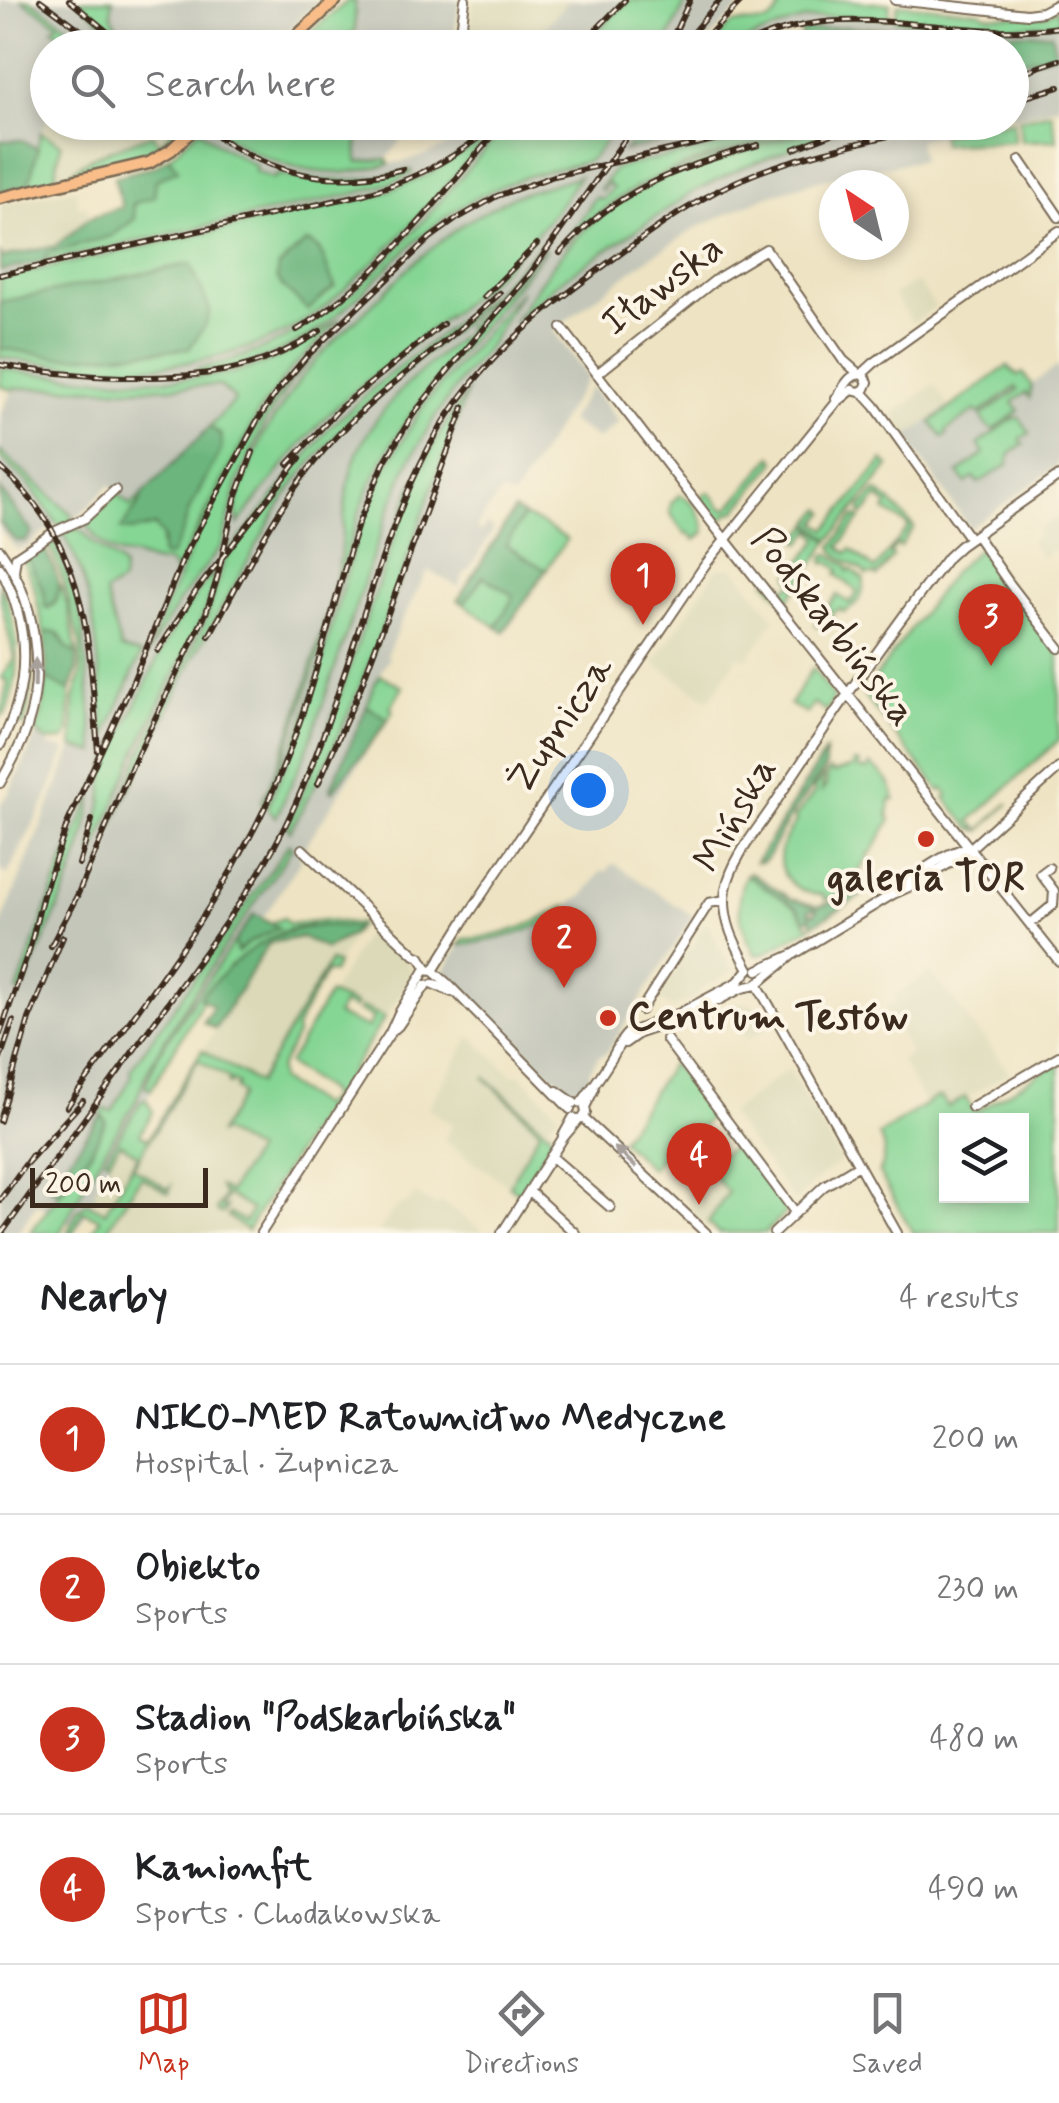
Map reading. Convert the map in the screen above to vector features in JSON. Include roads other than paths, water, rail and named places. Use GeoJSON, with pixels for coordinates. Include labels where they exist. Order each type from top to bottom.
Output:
{"type":"FeatureCollection","features":[{"type":"Feature","properties":{"kind":"main road"},"geometry":{"type":"LineString","coordinates":[[304,30],[336,0]]}},
{"type":"Feature","properties":{"kind":"main road"},"geometry":{"type":"LineString","coordinates":[[0,198],[149,163],[182,140]]}},
{"type":"Feature","properties":{"kind":"street"},"geometry":{"type":"LineString","coordinates":[[461,30],[465,0]]}},
{"type":"Feature","properties":{"kind":"street"},"geometry":{"type":"LineString","coordinates":[[895,0],[1027,14],[1042,12],[1059,2]]}},
{"type":"Feature","properties":{"kind":"street"},"geometry":{"type":"LineString","coordinates":[[1020,160],[1059,218]]}},
{"type":"Feature","properties":{"kind":"street","name":"Żupnicza"},"geometry":{"type":"LineString","coordinates":[[260,1233],[399,1013],[428,976],[704,565],[836,403],[880,359],[1059,231]]}},
{"type":"Feature","properties":{"kind":"street","name":"Iławska"},"geometry":{"type":"LineString","coordinates":[[597,374],[718,278],[766,249],[858,382]]}},
{"type":"Feature","properties":{"kind":"street","name":"Podskarbińska"},"geometry":{"type":"LineString","coordinates":[[562,328],[1059,961]]}},
{"type":"Feature","properties":{"kind":"street"},"geometry":{"type":"LineString","coordinates":[[858,382],[972,537],[1057,642]]}},
{"type":"Feature","properties":{"kind":"street","name":"Mińska"},"geometry":{"type":"LineString","coordinates":[[641,1010],[709,903],[725,900],[734,868],[847,692],[948,557],[1059,476]]}},
{"type":"Feature","properties":{"kind":"street"},"geometry":{"type":"LineString","coordinates":[[14,571],[16,557],[54,532],[85,518],[116,490]]}},
{"type":"Feature","properties":{"kind":"street"},"geometry":{"type":"LineString","coordinates":[[1,551],[16,557]]}},
{"type":"Feature","properties":{"kind":"street"},"geometry":{"type":"LineString","coordinates":[[0,783],[22,743],[34,699],[36,661],[23,592],[1,551]]}},
{"type":"Feature","properties":{"kind":"street"},"geometry":{"type":"LineString","coordinates":[[0,568],[18,609],[24,648],[20,691],[0,745]]}},
{"type":"Feature","properties":{"kind":"street"},"geometry":{"type":"LineString","coordinates":[[3,732],[22,743]]}},
{"type":"Feature","properties":{"kind":"street"},"geometry":{"type":"LineString","coordinates":[[754,977],[892,894],[911,878],[970,847],[1054,780],[1059,768]]}},
{"type":"Feature","properties":{"kind":"street"},"geometry":{"type":"LineString","coordinates":[[302,849],[415,955],[428,976],[448,984],[706,1233]]}},
{"type":"Feature","properties":{"kind":"street"},"geometry":{"type":"LineString","coordinates":[[1030,924],[1051,907],[1054,891],[1041,874],[1049,868]]}},
{"type":"Feature","properties":{"kind":"street"},"geometry":{"type":"LineString","coordinates":[[725,900],[732,937],[898,1233]]}},
{"type":"Feature","properties":{"kind":"street"},"geometry":{"type":"LineString","coordinates":[[1051,907],[1059,917]]}},
{"type":"Feature","properties":{"kind":"street"},"geometry":{"type":"LineString","coordinates":[[502,1233],[578,1111],[593,1095],[628,1033],[776,968],[794,954]]}},
{"type":"Feature","properties":{"kind":"street"},"geometry":{"type":"LineString","coordinates":[[666,1039],[795,1212]]}},
{"type":"Feature","properties":{"kind":"street"},"geometry":{"type":"LineString","coordinates":[[972,1107],[1059,1056]]}},
{"type":"Feature","properties":{"kind":"street"},"geometry":{"type":"LineString","coordinates":[[552,1156],[610,1207]]}},
{"type":"Feature","properties":{"kind":"street"},"geometry":{"type":"LineString","coordinates":[[774,1233],[824,1186],[859,1165]]}},
{"type":"Feature","properties":{"kind":"street"},"geometry":{"type":"LineString","coordinates":[[529,1191],[575,1233]]}},
{"type":"Feature","properties":{"kind":"railway"},"geometry":{"type":"LineString","coordinates":[[40,0],[81,30]]}},
{"type":"Feature","properties":{"kind":"railway"},"geometry":{"type":"LineString","coordinates":[[69,0],[105,30]]}},
{"type":"Feature","properties":{"kind":"railway"},"geometry":{"type":"LineString","coordinates":[[596,30],[625,0]]}},
{"type":"Feature","properties":{"kind":"railway"},"geometry":{"type":"LineString","coordinates":[[676,30],[690,0]]}},
{"type":"Feature","properties":{"kind":"railway"},"geometry":{"type":"LineString","coordinates":[[695,30],[720,0]]}},
{"type":"Feature","properties":{"kind":"railway"},"geometry":{"type":"LineString","coordinates":[[714,30],[743,0]]}},
{"type":"Feature","properties":{"kind":"railway"},"geometry":{"type":"LineString","coordinates":[[784,30],[814,23],[868,21],[1004,30]]}},
{"type":"Feature","properties":{"kind":"railway"},"geometry":{"type":"LineString","coordinates":[[1029,30],[1059,27]]}},
{"type":"Feature","properties":{"kind":"railway"},"geometry":{"type":"LineString","coordinates":[[1004,30],[1029,30]]}},
{"type":"Feature","properties":{"kind":"railway"},"geometry":{"type":"LineString","coordinates":[[1029,70],[1059,60]]}},
{"type":"Feature","properties":{"kind":"railway"},"geometry":{"type":"LineString","coordinates":[[1029,96],[1059,87]]}},
{"type":"Feature","properties":{"kind":"railway"},"geometry":{"type":"LineString","coordinates":[[223,140],[270,164],[320,177],[347,178],[403,169]]}},
{"type":"Feature","properties":{"kind":"railway"},"geometry":{"type":"LineString","coordinates":[[0,275],[360,195],[424,172],[475,140]]}},
{"type":"Feature","properties":{"kind":"railway"},"geometry":{"type":"LineString","coordinates":[[297,330],[328,309],[383,261],[490,140]]}},
{"type":"Feature","properties":{"kind":"railway"},"geometry":{"type":"LineString","coordinates":[[67,1107],[182,949],[257,823],[290,748],[358,524],[385,461],[412,416],[530,274],[624,140]]}},
{"type":"Feature","properties":{"kind":"railway"},"geometry":{"type":"LineString","coordinates":[[28,955],[68,822],[131,686],[185,554],[257,421],[306,357],[430,238],[497,196],[554,176],[713,140]]}},
{"type":"Feature","properties":{"kind":"railway"},"geometry":{"type":"LineString","coordinates":[[794,149],[817,140]]}},
{"type":"Feature","properties":{"kind":"railway"},"geometry":{"type":"LineString","coordinates":[[2,1233],[246,893],[272,850],[320,743],[412,482],[450,412],[473,382],[553,305],[682,211],[754,174],[871,140]]}},
{"type":"Feature","properties":{"kind":"railway"},"geometry":{"type":"LineString","coordinates":[[560,253],[603,212],[650,183],[758,145]]}},
{"type":"Feature","properties":{"kind":"railway"},"geometry":{"type":"LineString","coordinates":[[484,297],[537,244]]}},
{"type":"Feature","properties":{"kind":"railway"},"geometry":{"type":"LineString","coordinates":[[209,636],[267,531],[318,457],[377,398],[500,293]]}},
{"type":"Feature","properties":{"kind":"railway"},"geometry":{"type":"LineString","coordinates":[[288,464],[341,407],[443,324]]}},
{"type":"Feature","properties":{"kind":"railway"},"geometry":{"type":"LineString","coordinates":[[0,365],[107,376],[201,374],[249,365],[320,331]]}},
{"type":"Feature","properties":{"kind":"railway"},"geometry":{"type":"LineString","coordinates":[[318,784],[360,689],[464,407]]}},
{"type":"Feature","properties":{"kind":"railway"},"geometry":{"type":"LineString","coordinates":[[51,946],[206,613],[235,500],[253,452]]}},
{"type":"Feature","properties":{"kind":"railway"},"geometry":{"type":"LineString","coordinates":[[158,651],[196,591],[300,458]]}},
{"type":"Feature","properties":{"kind":"railway"},"geometry":{"type":"LineString","coordinates":[[0,467],[52,529],[68,563],[87,634],[98,751]]}},
{"type":"Feature","properties":{"kind":"railway"},"geometry":{"type":"LineString","coordinates":[[79,864],[92,820]]}},
{"type":"Feature","properties":{"kind":"railway"},"geometry":{"type":"LineString","coordinates":[[0,1121],[29,1019],[63,937]]}},
{"type":"Feature","properties":{"kind":"railway"},"geometry":{"type":"LineString","coordinates":[[0,1034],[31,944]]}},
{"type":"Feature","properties":{"kind":"railway"},"geometry":{"type":"LineString","coordinates":[[0,1059],[13,1021]]}},
{"type":"Feature","properties":{"kind":"railway"},"geometry":{"type":"LineString","coordinates":[[26,1164],[83,1101]]}},
{"type":"Feature","properties":{"kind":"railway"},"geometry":{"type":"LineString","coordinates":[[0,1200],[32,1155]]}},
{"type":"Feature","properties":{"kind":"place","name":"NIKO-MED Ratownictwo Medyczne"},"geometry":{"type":"Point","coordinates":[643,625]}},
{"type":"Feature","properties":{"kind":"place","name":"Stadion \"Podskarbińska\""},"geometry":{"type":"Point","coordinates":[991,666]}},
{"type":"Feature","properties":{"kind":"place","name":"galeria TOR"},"geometry":{"type":"Point","coordinates":[926,839]}},
{"type":"Feature","properties":{"kind":"place","name":"Obiekto"},"geometry":{"type":"Point","coordinates":[564,988]}},
{"type":"Feature","properties":{"kind":"place","name":"Centrum Testów"},"geometry":{"type":"Point","coordinates":[608,1018]}},
{"type":"Feature","properties":{"kind":"place","name":"Kamionfit"},"geometry":{"type":"Point","coordinates":[699,1205]}}]}
